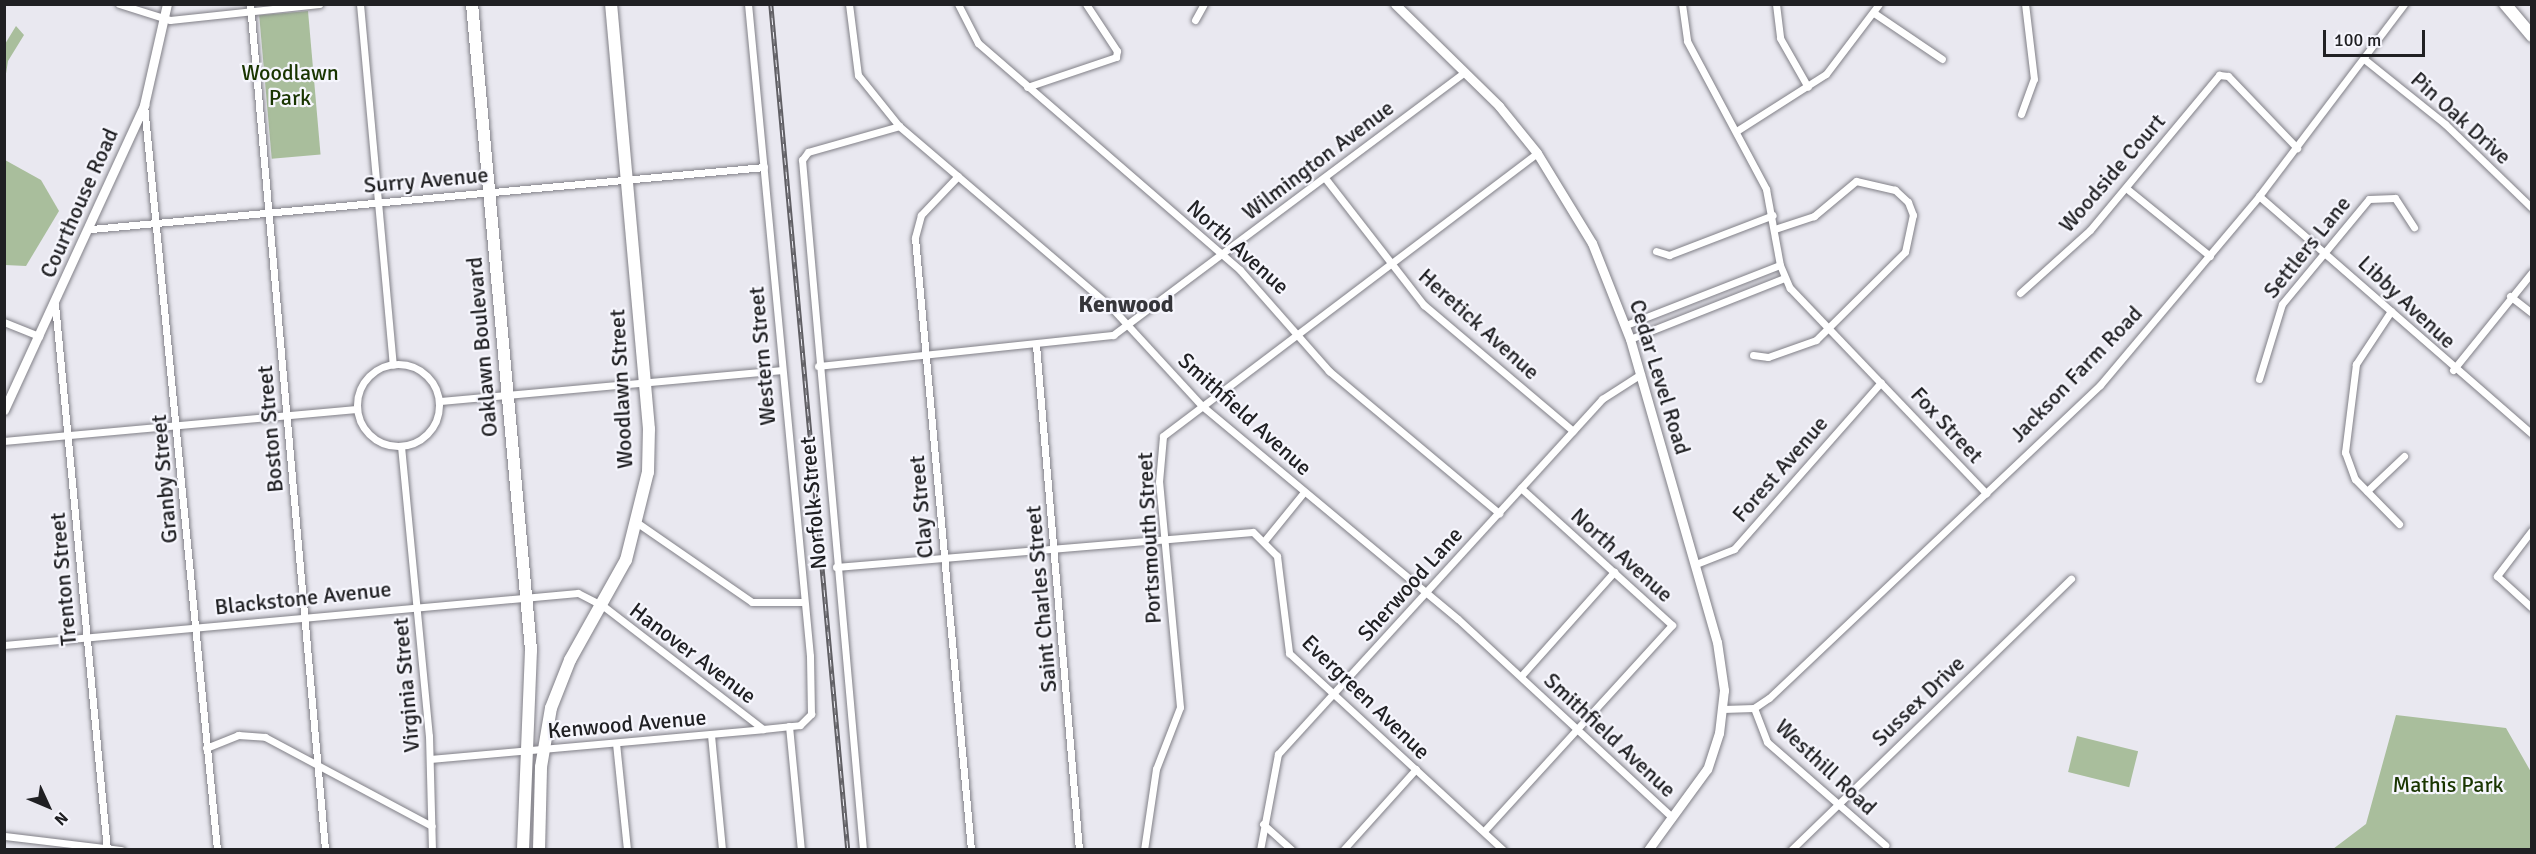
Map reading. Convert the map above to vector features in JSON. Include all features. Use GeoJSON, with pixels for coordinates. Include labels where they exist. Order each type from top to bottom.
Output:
{"type":"FeatureCollection","features":[{"type":"Feature","properties":{"kind":"highway","name":"Oaklawn Boulevard"},"geometry":{"type":"LineString","coordinates":[[471,4],[526,596],[531,686],[522,849]]}},
{"type":"Feature","properties":{"kind":"highway","name":"Woodlawn Street"},"geometry":{"type":"LineString","coordinates":[[543,749],[562,676],[602,605],[639,524],[649,454],[645,382],[611,4]]}},
{"type":"Feature","properties":{"kind":"highway"},"geometry":{"type":"LineString","coordinates":[[2505,4],[2532,36]]}},
{"type":"Feature","properties":{"kind":"highway"},"geometry":{"type":"LineString","coordinates":[[539,849],[543,749]]}},
{"type":"Feature","properties":{"kind":"main road","name":"Courthouse Road"},"geometry":{"type":"LineString","coordinates":[[4,410],[91,229],[144,105],[167,4]]}},
{"type":"Feature","properties":{"kind":"main road","name":"Cedar Level Road"},"geometry":{"type":"LineString","coordinates":[[1395,4],[1465,72],[1537,153],[1593,243],[1626,325],[1696,564],[1722,665],[1723,709],[1707,769],[1672,817]]}},
{"type":"Feature","properties":{"kind":"main road"},"geometry":{"type":"LineString","coordinates":[[1648,849],[1672,817]]}},
{"type":"Feature","properties":{"kind":"street"},"geometry":{"type":"LineString","coordinates":[[119,4],[164,19],[250,8],[319,4]]}},
{"type":"Feature","properties":{"kind":"street"},"geometry":{"type":"LineString","coordinates":[[360,4],[393,364]]}},
{"type":"Feature","properties":{"kind":"street","name":"Western Street"},"geometry":{"type":"LineString","coordinates":[[748,4],[812,704],[807,720],[789,726]]}},
{"type":"Feature","properties":{"kind":"street","name":"Smithfield Avenue"},"geometry":{"type":"LineString","coordinates":[[849,4],[858,75],[899,126],[1128,325],[1201,405],[1426,593],[1521,676],[1672,817]]}},
{"type":"Feature","properties":{"kind":"street","name":"North Avenue"},"geometry":{"type":"LineString","coordinates":[[958,4],[970,34],[1026,87],[1221,254],[1298,333],[1329,371],[1499,513]]}},
{"type":"Feature","properties":{"kind":"street"},"geometry":{"type":"LineString","coordinates":[[1026,87],[1116,57],[1112,43],[1086,4]]}},
{"type":"Feature","properties":{"kind":"street"},"geometry":{"type":"LineString","coordinates":[[1195,20],[1204,4]]}},
{"type":"Feature","properties":{"kind":"street","name":"Fox Street"},"geometry":{"type":"LineString","coordinates":[[1682,4],[1687,41],[1760,172],[1773,215],[1779,265],[1784,278],[1827,329],[1881,382],[1986,493]]}},
{"type":"Feature","properties":{"kind":"street"},"geometry":{"type":"LineString","coordinates":[[1776,4],[1780,38],[1808,87]]}},
{"type":"Feature","properties":{"kind":"street"},"geometry":{"type":"LineString","coordinates":[[1738,130],[1808,87],[1837,63],[1879,4]]}},
{"type":"Feature","properties":{"kind":"street"},"geometry":{"type":"LineString","coordinates":[[2021,114],[2034,79],[2025,4]]}},
{"type":"Feature","properties":{"kind":"street","name":"Jackson Farm Road"},"geometry":{"type":"LineString","coordinates":[[1754,708],[2100,385],[2259,196],[2364,59],[2401,6]]}},
{"type":"Feature","properties":{"kind":"street","name":"Boston Street"},"geometry":{"type":"LineString","coordinates":[[250,8],[325,849]]}},
{"type":"Feature","properties":{"kind":"street"},"geometry":{"type":"LineString","coordinates":[[1874,13],[1942,59]]}},
{"type":"Feature","properties":{"kind":"street","name":"Pin Oak Drive"},"geometry":{"type":"LineString","coordinates":[[2364,59],[2445,124],[2532,208]]}},
{"type":"Feature","properties":{"kind":"street","name":"Wilmington Avenue"},"geometry":{"type":"LineString","coordinates":[[818,366],[1106,338],[1128,325],[1465,72]]}},
{"type":"Feature","properties":{"kind":"street","name":"Woodside Court"},"geometry":{"type":"LineString","coordinates":[[2020,293],[2078,242],[2126,188],[2217,76],[2226,74],[2297,148]]}},
{"type":"Feature","properties":{"kind":"street","name":"Granby Street"},"geometry":{"type":"LineString","coordinates":[[144,105],[159,224],[217,849]]}},
{"type":"Feature","properties":{"kind":"street","name":"Norfolk Street"},"geometry":{"type":"LineString","coordinates":[[863,849],[818,366],[805,154],[899,126]]}},
{"type":"Feature","properties":{"kind":"street","name":"Portsmouth Street"},"geometry":{"type":"LineString","coordinates":[[1144,849],[1156,769],[1180,707],[1158,448],[1168,430],[1537,153]]}},
{"type":"Feature","properties":{"kind":"street","name":"Surry Avenue"},"geometry":{"type":"LineString","coordinates":[[91,229],[764,167]]}},
{"type":"Feature","properties":{"kind":"street","name":"Clay Street"},"geometry":{"type":"LineString","coordinates":[[958,176],[921,215],[915,232],[971,849]]}},
{"type":"Feature","properties":{"kind":"street","name":"Heretick Avenue"},"geometry":{"type":"LineString","coordinates":[[1325,178],[1424,304],[1573,431]]}},
{"type":"Feature","properties":{"kind":"street"},"geometry":{"type":"LineString","coordinates":[[1753,354],[1767,357],[1809,345],[1911,244],[1908,202],[1877,182],[1856,181],[1814,216],[1775,230]]}},
{"type":"Feature","properties":{"kind":"street"},"geometry":{"type":"LineString","coordinates":[[2126,188],[2210,256]]}},
{"type":"Feature","properties":{"kind":"street","name":"Settlers Lane"},"geometry":{"type":"LineString","coordinates":[[2259,379],[2276,314],[2325,251],[2378,195],[2400,203],[2414,227]]}},
{"type":"Feature","properties":{"kind":"street","name":"Libby Avenue"},"geometry":{"type":"LineString","coordinates":[[2259,196],[2391,310],[2453,370],[2532,434]]}},
{"type":"Feature","properties":{"kind":"street"},"geometry":{"type":"LineString","coordinates":[[1656,251],[1669,255],[1773,215]]}},
{"type":"Feature","properties":{"kind":"street"},"geometry":{"type":"LineString","coordinates":[[1626,325],[1779,265]]}},
{"type":"Feature","properties":{"kind":"street"},"geometry":{"type":"LineString","coordinates":[[2453,370],[2510,296],[2532,272]]}},
{"type":"Feature","properties":{"kind":"street"},"geometry":{"type":"LineString","coordinates":[[1630,339],[1784,278]]}},
{"type":"Feature","properties":{"kind":"street"},"geometry":{"type":"LineString","coordinates":[[2510,296],[2532,313]]}},
{"type":"Feature","properties":{"kind":"street","name":"Trenton Street"},"geometry":{"type":"LineString","coordinates":[[55,304],[107,849]]}},
{"type":"Feature","properties":{"kind":"street"},"geometry":{"type":"LineString","coordinates":[[2391,310],[2363,347],[2351,379],[2345,452],[2349,471],[2399,524]]}},
{"type":"Feature","properties":{"kind":"street"},"geometry":{"type":"LineString","coordinates":[[4,322],[39,336]]}},
{"type":"Feature","properties":{"kind":"street","name":"Saint Charles Street"},"geometry":{"type":"LineString","coordinates":[[1036,345],[1079,849]]}},
{"type":"Feature","properties":{"kind":"street"},"geometry":{"type":"LineString","coordinates":[[393,364],[425,375],[441,402],[430,429],[401,446],[370,435],[356,409],[368,377],[393,364]]}},
{"type":"Feature","properties":{"kind":"street"},"geometry":{"type":"LineString","coordinates":[[441,402],[782,370]]}},
{"type":"Feature","properties":{"kind":"street","name":"Sherwood Lane"},"geometry":{"type":"LineString","coordinates":[[1260,849],[1274,761],[1608,394],[1641,374]]}},
{"type":"Feature","properties":{"kind":"street","name":"Forest Avenue"},"geometry":{"type":"LineString","coordinates":[[1696,564],[1734,549],[1881,382]]}},
{"type":"Feature","properties":{"kind":"street"},"geometry":{"type":"LineString","coordinates":[[4,441],[356,409]]}},
{"type":"Feature","properties":{"kind":"street","name":"Virginia Street"},"geometry":{"type":"LineString","coordinates":[[401,446],[430,759],[432,849]]}},
{"type":"Feature","properties":{"kind":"street"},"geometry":{"type":"LineString","coordinates":[[2367,491],[2404,456]]}},
{"type":"Feature","properties":{"kind":"street","name":"North Avenue"},"geometry":{"type":"LineString","coordinates":[[1521,488],[1672,625],[1578,728]]}},
{"type":"Feature","properties":{"kind":"street"},"geometry":{"type":"LineString","coordinates":[[836,567],[1246,530],[1264,540],[1304,492]]}},
{"type":"Feature","properties":{"kind":"street"},"geometry":{"type":"LineString","coordinates":[[639,524],[752,602],[804,602]]}},
{"type":"Feature","properties":{"kind":"street"},"geometry":{"type":"LineString","coordinates":[[2532,530],[2497,578],[2532,608]]}},
{"type":"Feature","properties":{"kind":"street","name":"Evergreen Avenue"},"geometry":{"type":"LineString","coordinates":[[1264,540],[1277,556],[1286,647],[1333,695],[1503,849]]}},
{"type":"Feature","properties":{"kind":"street"},"geometry":{"type":"LineString","coordinates":[[1521,676],[1614,572]]}},
{"type":"Feature","properties":{"kind":"street","name":"Sussex Drive"},"geometry":{"type":"LineString","coordinates":[[1791,849],[2071,579]]}},
{"type":"Feature","properties":{"kind":"street","name":"Blackstone Avenue"},"geometry":{"type":"LineString","coordinates":[[4,645],[526,596],[578,593],[602,605]]}},
{"type":"Feature","properties":{"kind":"street","name":"Hanover Avenue"},"geometry":{"type":"LineString","coordinates":[[602,605],[763,729]]}},
{"type":"Feature","properties":{"kind":"street"},"geometry":{"type":"LineString","coordinates":[[1723,709],[1754,708]]}},
{"type":"Feature","properties":{"kind":"street","name":"Westhill Road"},"geometry":{"type":"LineString","coordinates":[[1754,708],[1767,741],[1885,845]]}},
{"type":"Feature","properties":{"kind":"street"},"geometry":{"type":"LineString","coordinates":[[789,726],[801,849]]}},
{"type":"Feature","properties":{"kind":"street","name":"Kenwood Avenue"},"geometry":{"type":"LineString","coordinates":[[430,759],[711,735],[789,726]]}},
{"type":"Feature","properties":{"kind":"street"},"geometry":{"type":"LineString","coordinates":[[1484,831],[1578,728]]}},
{"type":"Feature","properties":{"kind":"street"},"geometry":{"type":"LineString","coordinates":[[206,748],[252,734],[319,765],[432,826]]}},
{"type":"Feature","properties":{"kind":"street"},"geometry":{"type":"LineString","coordinates":[[711,735],[722,849]]}},
{"type":"Feature","properties":{"kind":"street"},"geometry":{"type":"LineString","coordinates":[[616,742],[627,849]]}},
{"type":"Feature","properties":{"kind":"street"},"geometry":{"type":"LineString","coordinates":[[1343,849],[1416,769]]}},
{"type":"Feature","properties":{"kind":"street"},"geometry":{"type":"LineString","coordinates":[[1263,824],[1292,849]]}},
{"type":"Feature","properties":{"kind":"street"},"geometry":{"type":"LineString","coordinates":[[4,836],[121,849]]}},
{"type":"Feature","properties":{"kind":"street"},"geometry":{"type":"LineString","coordinates":[[1490,849],[1496,843]]}},
{"type":"Feature","properties":{"kind":"green space","name":"Woodlawn Park"},"geometry":{"type":"Polygon","coordinates":[[[308,11],[321,154],[272,159],[259,15],[308,11]]]}},
{"type":"Feature","properties":{"kind":"green space"},"geometry":{"type":"Polygon","coordinates":[[[16,26],[24,35],[8,61],[5,80],[5,44],[16,26]]]}},
{"type":"Feature","properties":{"kind":"green space"},"geometry":{"type":"Polygon","coordinates":[[[5,160],[41,180],[59,211],[26,266],[5,265],[5,160]]]}},
{"type":"Feature","properties":{"kind":"green space","name":"Mathis Park"},"geometry":{"type":"Polygon","coordinates":[[[2396,715],[2506,728],[2531,772],[2531,849],[2333,849],[2366,824],[2396,715]]]}},
{"type":"Feature","properties":{"kind":"green space"},"geometry":{"type":"Polygon","coordinates":[[[2077,736],[2138,751],[2129,787],[2068,772],[2077,736]]]}},
{"type":"Feature","properties":{"kind":"railway"},"geometry":{"type":"LineString","coordinates":[[771,4],[848,850]]}},
{"type":"Feature","properties":{"kind":"district","name":"Kenwood"},"geometry":{"type":"Point","coordinates":[1126,305]}}]}
